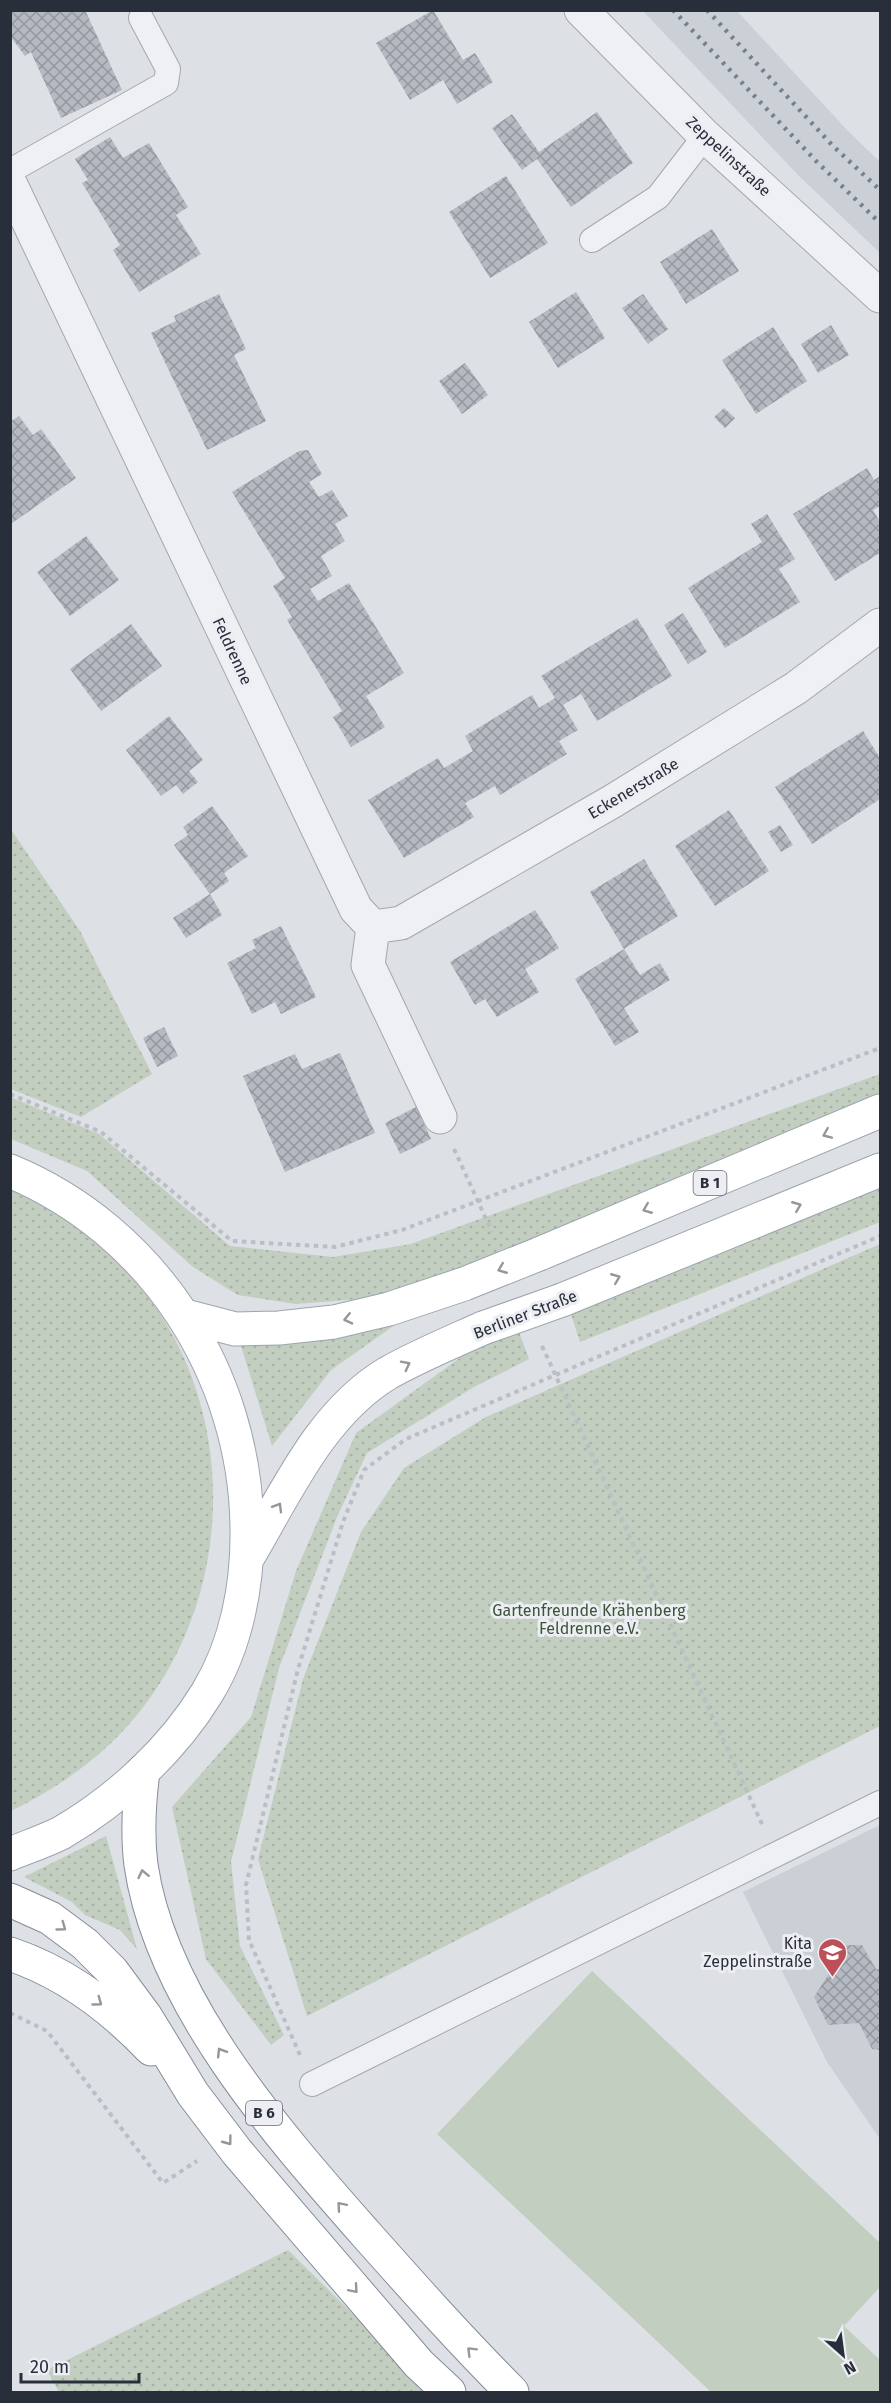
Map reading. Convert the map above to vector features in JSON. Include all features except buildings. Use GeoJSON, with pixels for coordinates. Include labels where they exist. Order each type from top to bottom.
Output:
{"type":"FeatureCollection","features":[{"type":"Feature","properties":{"kind":"main road","name":"B 1"},"geometry":{"type":"LineString","coordinates":[[185,1316],[236,1329],[279,1328],[334,1322],[389,1309],[464,1284],[539,1254],[880,1110]]}},
{"type":"Feature","properties":{"kind":"main road","name":"Berliner Straße"},"geometry":{"type":"LineString","coordinates":[[248,1557],[314,1445],[349,1406],[387,1374],[483,1328],[562,1300],[880,1170]]}},
{"type":"Feature","properties":{"kind":"main road"},"geometry":{"type":"LineString","coordinates":[[10,1171],[75,1205],[117,1236],[147,1267],[185,1316],[220,1385],[241,1453],[247,1500],[248,1557],[243,1594],[230,1643],[208,1692],[181,1729],[106,1803],[59,1834],[10,1854]]}},
{"type":"Feature","properties":{"kind":"main road","name":"B 6"},"geometry":{"type":"LineString","coordinates":[[142,1770],[138,1812],[141,1865],[147,1894],[159,1933],[202,2021],[232,2069],[281,2135],[457,2337],[512,2392]]}},
{"type":"Feature","properties":{"kind":"main road","name":"B 6"},"geometry":{"type":"LineString","coordinates":[[10,1900],[50,1918],[85,1944],[112,1971],[146,2017],[193,2094],[237,2152],[420,2364],[448,2392]]}},
{"type":"Feature","properties":{"kind":"main road"},"geometry":{"type":"LineString","coordinates":[[10,1954],[30,1960],[102,2004],[137,2035],[193,2094]]}},
{"type":"Feature","properties":{"kind":"street","name":"Zeppelinstraße"},"geometry":{"type":"LineString","coordinates":[[581,10],[705,136],[880,296]]}},
{"type":"Feature","properties":{"kind":"street","name":"Feldrenne"},"geometry":{"type":"LineString","coordinates":[[10,183],[356,909],[373,927]]}},
{"type":"Feature","properties":{"kind":"street","name":"Eckenerstraße"},"geometry":{"type":"LineString","coordinates":[[373,927],[401,923],[613,801],[796,688],[880,625]]}},
{"type":"Feature","properties":{"kind":"street"},"geometry":{"type":"LineString","coordinates":[[373,927],[368,965],[440,1117]]}},
{"type":"Feature","properties":{"kind":"lane"},"geometry":{"type":"LineString","coordinates":[[10,171],[166,83],[168,69],[141,18]]}},
{"type":"Feature","properties":{"kind":"lane"},"geometry":{"type":"LineString","coordinates":[[592,240],[658,197],[705,136]]}},
{"type":"Feature","properties":{"kind":"lane"},"geometry":{"type":"LineString","coordinates":[[312,2084],[880,1803]]}},
{"type":"Feature","properties":{"kind":"path"},"geometry":{"type":"LineString","coordinates":[[10,1094],[101,1132],[232,1241],[335,1247],[402,1230],[880,1048]]}},
{"type":"Feature","properties":{"kind":"path"},"geometry":{"type":"LineString","coordinates":[[440,1117],[478,1202]]}},
{"type":"Feature","properties":{"kind":"path"},"geometry":{"type":"LineString","coordinates":[[312,2084],[249,1940],[246,1885],[298,1669],[343,1522],[364,1470],[406,1439],[880,1236]]}},
{"type":"Feature","properties":{"kind":"path"},"geometry":{"type":"LineString","coordinates":[[555,1375],[776,1855]]}},
{"type":"Feature","properties":{"kind":"path"},"geometry":{"type":"LineString","coordinates":[[10,2013],[48,2031],[164,2183],[202,2157]]}},
{"type":"Feature","properties":{"kind":"shaded area"},"geometry":{"type":"Polygon","coordinates":[[[643,11],[737,11],[848,131],[880,162],[880,253],[798,175],[643,11]]]}},
{"type":"Feature","properties":{"kind":"shaded area","name":"Kita Zeppelinstraße"},"geometry":{"type":"Polygon","coordinates":[[[880,1825],[880,2139],[827,2062],[743,1892],[880,1825]]]}},
{"type":"Feature","properties":{"kind":"green space"},"geometry":{"type":"Polygon","coordinates":[[[10,828],[80,931],[152,1074],[81,1117],[11,1089],[10,828]]]}},
{"type":"Feature","properties":{"kind":"green space"},"geometry":{"type":"Polygon","coordinates":[[[880,1074],[880,1111],[585,1227],[372,1298],[296,1304],[238,1295],[193,1267],[87,1171],[11,1139],[10,1097],[99,1134],[230,1246],[333,1257],[411,1244],[880,1074]]]}},
{"type":"Feature","properties":{"kind":"green space"},"geometry":{"type":"Polygon","coordinates":[[[11,1187],[48,1208],[98,1243],[142,1289],[173,1335],[195,1386],[208,1439],[213,1494],[209,1549],[197,1603],[176,1655],[147,1702],[118,1736],[86,1765],[50,1790],[11,1811],[11,1187]]]}},
{"type":"Feature","properties":{"kind":"green space"},"geometry":{"type":"Polygon","coordinates":[[[880,1187],[880,1222],[580,1342],[570,1311],[880,1187]]]}},
{"type":"Feature","properties":{"kind":"green space","name":"Gartenfreunde Krähenberg Feldrenne e.V."},"geometry":{"type":"Polygon","coordinates":[[[880,1244],[880,1726],[307,2016],[258,1859],[303,1679],[361,1532],[404,1468],[486,1417],[880,1244]]]}},
{"type":"Feature","properties":{"kind":"green space"},"geometry":{"type":"Polygon","coordinates":[[[406,1317],[331,1370],[272,1446],[241,1346],[406,1317]]]}},
{"type":"Feature","properties":{"kind":"green space"},"geometry":{"type":"Polygon","coordinates":[[[519,1332],[529,1359],[474,1387],[367,1453],[337,1517],[279,1668],[231,1862],[240,1946],[284,2035],[271,2045],[206,1959],[172,1807],[251,1717],[296,1571],[356,1433],[475,1347],[519,1332]]]}},
{"type":"Feature","properties":{"kind":"green space"},"geometry":{"type":"Polygon","coordinates":[[[106,1836],[137,1949],[120,1930],[85,1915],[72,1902],[24,1877],[106,1836]]]}},
{"type":"Feature","properties":{"kind":"green space"},"geometry":{"type":"Polygon","coordinates":[[[592,1971],[880,2243],[880,2287],[844,2326],[880,2360],[880,2392],[711,2392],[437,2134],[592,1971]]]}},
{"type":"Feature","properties":{"kind":"green space"},"geometry":{"type":"Polygon","coordinates":[[[288,2250],[432,2392],[59,2392],[47,2370],[288,2250]]]}},
{"type":"Feature","properties":{"kind":"railway"},"geometry":{"type":"LineString","coordinates":[[673,10],[817,162],[880,223]]}},
{"type":"Feature","properties":{"kind":"railway"},"geometry":{"type":"LineString","coordinates":[[707,10],[833,146],[880,190]]}},
{"type":"Feature","properties":{"kind":"place","name":"Kita Zeppelinstraße"},"geometry":{"type":"Point","coordinates":[833,1978]}}]}
